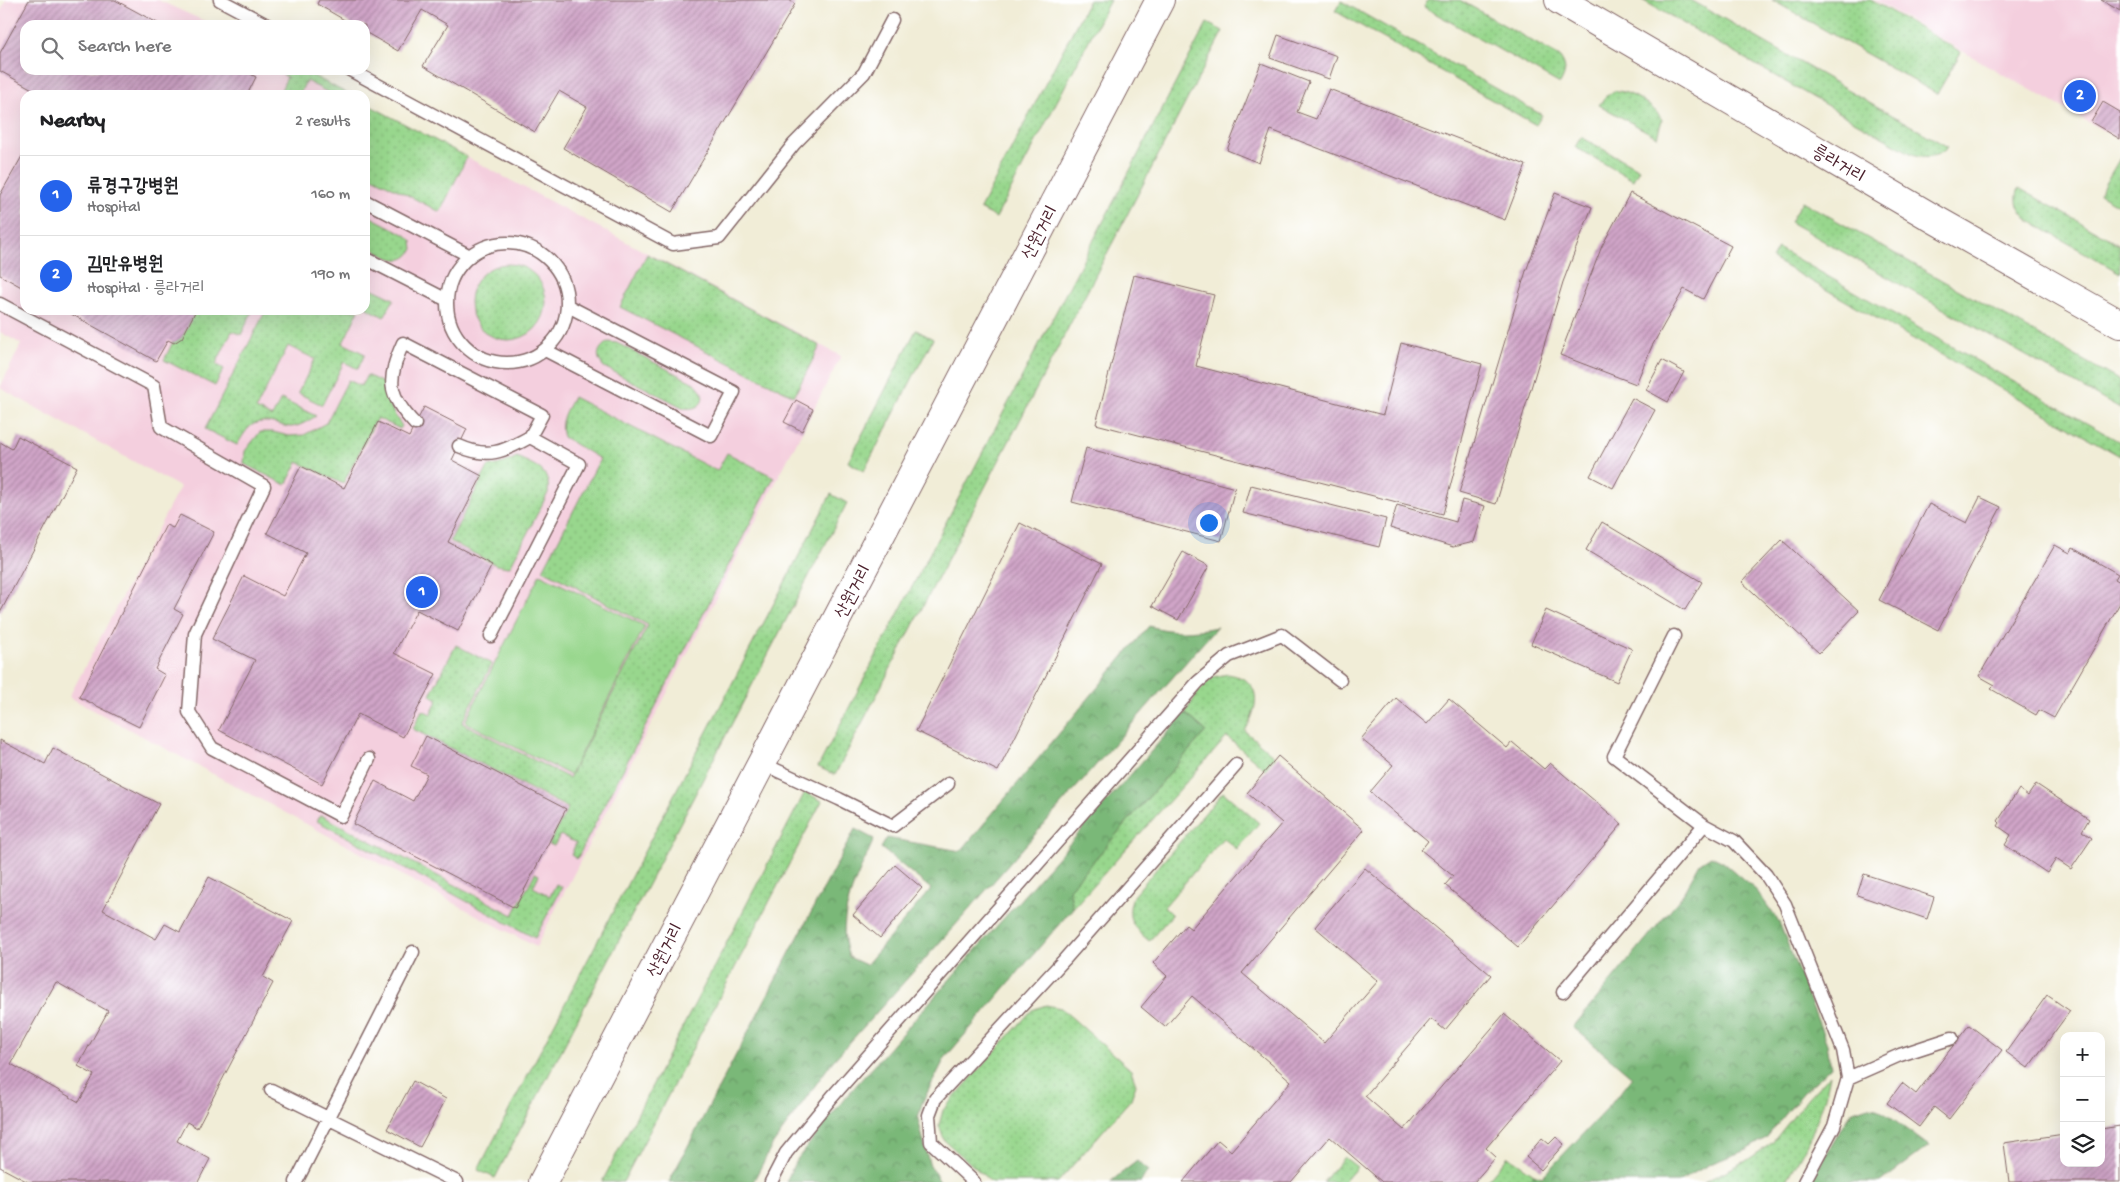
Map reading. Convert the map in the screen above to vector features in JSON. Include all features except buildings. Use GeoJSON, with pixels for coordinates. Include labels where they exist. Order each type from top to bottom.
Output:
{"type":"FeatureCollection","features":[{"type":"Feature","properties":{"kind":"main road","name":"산원거리"},"geometry":{"type":"LineString","coordinates":[[543,1182],[1160,0]]}},
{"type":"Feature","properties":{"kind":"main road","name":"릉라거리"},"geometry":{"type":"LineString","coordinates":[[1559,0],[1936,220],[2120,324]]}},
{"type":"Feature","properties":{"kind":"lane"},"geometry":{"type":"LineString","coordinates":[[220,0],[257,20]]}},
{"type":"Feature","properties":{"kind":"lane"},"geometry":{"type":"LineString","coordinates":[[359,75],[674,244],[718,238],[794,144],[864,73],[892,20]]}},
{"type":"Feature","properties":{"kind":"lane"},"geometry":{"type":"LineString","coordinates":[[370,204],[470,256]]}},
{"type":"Feature","properties":{"kind":"lane"},"geometry":{"type":"LineString","coordinates":[[502,243],[519,244],[535,249],[549,260],[560,273],[566,289],[568,306],[565,322],[557,338],[545,350],[530,359],[513,363],[496,362],[480,357],[466,347],[455,333],[448,317],[447,300],[450,284],[458,268],[470,256],[485,247],[502,243]]}},
{"type":"Feature","properties":{"kind":"lane"},"geometry":{"type":"LineString","coordinates":[[370,261],[447,300]]}},
{"type":"Feature","properties":{"kind":"lane"},"geometry":{"type":"LineString","coordinates":[[0,304],[20,315]]}},
{"type":"Feature","properties":{"kind":"lane"},"geometry":{"type":"LineString","coordinates":[[545,350],[712,436],[734,392],[568,306]]}},
{"type":"Feature","properties":{"kind":"lane"},"geometry":{"type":"LineString","coordinates":[[21,315],[154,386],[161,427],[264,486],[195,634],[189,712],[212,748],[341,816],[369,760]]}},
{"type":"Feature","properties":{"kind":"lane"},"geometry":{"type":"LineString","coordinates":[[415,424],[400,408],[392,386],[393,365],[403,343],[542,415],[530,437],[509,449],[491,454],[473,452],[459,446]]}},
{"type":"Feature","properties":{"kind":"lane"},"geometry":{"type":"LineString","coordinates":[[469,377],[480,357]]}},
{"type":"Feature","properties":{"kind":"lane"},"geometry":{"type":"LineString","coordinates":[[491,636],[579,464],[530,437]]}},
{"type":"Feature","properties":{"kind":"lane"},"geometry":{"type":"LineString","coordinates":[[771,1182],[786,1153],[832,1097],[1198,682],[1229,656],[1282,635],[1340,680]]}},
{"type":"Feature","properties":{"kind":"lane"},"geometry":{"type":"LineString","coordinates":[[1674,636],[1614,756],[1704,826],[1734,841],[1766,874],[1785,904],[1843,1050],[1848,1078],[1834,1126],[1804,1182]]}},
{"type":"Feature","properties":{"kind":"lane"},"geometry":{"type":"LineString","coordinates":[[761,763],[893,826],[948,784]]}},
{"type":"Feature","properties":{"kind":"lane"},"geometry":{"type":"LineString","coordinates":[[974,1182],[931,1142],[929,1115],[935,1099],[1064,960],[1236,765]]}},
{"type":"Feature","properties":{"kind":"lane"},"geometry":{"type":"LineString","coordinates":[[1563,992],[1704,826]]}},
{"type":"Feature","properties":{"kind":"lane"},"geometry":{"type":"LineString","coordinates":[[296,1182],[413,952]]}},
{"type":"Feature","properties":{"kind":"lane"},"geometry":{"type":"LineString","coordinates":[[1848,1078],[1900,1056],[1952,1038]]}},
{"type":"Feature","properties":{"kind":"lane"},"geometry":{"type":"LineString","coordinates":[[271,1090],[457,1182]]}},
{"type":"Feature","properties":{"kind":"shaded area"},"geometry":{"type":"Polygon","coordinates":[[[6,0],[158,0],[202,20],[20,20],[20,75],[311,75],[339,90],[20,90],[20,315],[370,315],[370,106],[841,356],[536,947],[69,697],[180,487],[0,388],[21,344],[0,332],[0,13],[6,0]]]}},
{"type":"Feature","properties":{"kind":"shaded area"},"geometry":{"type":"Polygon","coordinates":[[[1874,0],[2120,0],[2120,140],[1962,51],[1874,0]]]}},
{"type":"Feature","properties":{"kind":"green space"},"geometry":{"type":"Polygon","coordinates":[[[1089,0],[1110,0],[996,218],[980,209],[1089,0]]]}},
{"type":"Feature","properties":{"kind":"green space"},"geometry":{"type":"Polygon","coordinates":[[[1428,0],[1460,0],[1560,57],[1565,70],[1560,84],[1424,7],[1428,0]]]}},
{"type":"Feature","properties":{"kind":"green space"},"geometry":{"type":"Polygon","coordinates":[[[1642,0],[1691,0],[1948,147],[1940,153],[1931,156],[1912,154],[1642,0]]]}},
{"type":"Feature","properties":{"kind":"green space"},"geometry":{"type":"Polygon","coordinates":[[[1772,0],[1871,0],[1961,52],[1937,94],[1772,0]]]}},
{"type":"Feature","properties":{"kind":"green space"},"geometry":{"type":"Polygon","coordinates":[[[1341,1],[1542,115],[1536,125],[1335,11],[1341,1]]]}},
{"type":"Feature","properties":{"kind":"green space"},"geometry":{"type":"Polygon","coordinates":[[[1207,23],[1223,31],[835,775],[818,767],[1207,23]]]}},
{"type":"Feature","properties":{"kind":"green space"},"geometry":{"type":"Polygon","coordinates":[[[283,75],[312,75],[340,90],[323,90],[306,81],[302,90],[281,90],[287,77],[283,75]]]}},
{"type":"Feature","properties":{"kind":"green space"},"geometry":{"type":"Polygon","coordinates":[[[1614,91],[1634,96],[1654,109],[1662,120],[1657,137],[1599,105],[1605,97],[1614,91]]]}},
{"type":"Feature","properties":{"kind":"green space"},"geometry":{"type":"Polygon","coordinates":[[[370,106],[467,157],[440,212],[370,176],[370,106]]]}},
{"type":"Feature","properties":{"kind":"green space"},"geometry":{"type":"Polygon","coordinates":[[[1581,137],[1639,169],[1633,180],[1575,147],[1581,137]]]}},
{"type":"Feature","properties":{"kind":"green space"},"geometry":{"type":"Polygon","coordinates":[[[2120,158],[2120,206],[2099,194],[2120,158]]]}},
{"type":"Feature","properties":{"kind":"green space"},"geometry":{"type":"Polygon","coordinates":[[[2019,188],[2120,245],[2120,273],[2028,220],[2018,205],[2019,188]]]}},
{"type":"Feature","properties":{"kind":"green space"},"geometry":{"type":"Polygon","coordinates":[[[1802,201],[2120,381],[2120,409],[1790,222],[1802,201]]]}},
{"type":"Feature","properties":{"kind":"green space"},"geometry":{"type":"Polygon","coordinates":[[[370,217],[406,235],[412,241],[413,249],[403,259],[384,255],[370,247],[370,217]]]}},
{"type":"Feature","properties":{"kind":"green space"},"geometry":{"type":"Polygon","coordinates":[[[1778,248],[2120,442],[2120,456],[1772,259],[1778,248]]]}},
{"type":"Feature","properties":{"kind":"green space"},"geometry":{"type":"Polygon","coordinates":[[[647,254],[820,346],[794,396],[620,307],[647,254]]]}},
{"type":"Feature","properties":{"kind":"green space"},"geometry":{"type":"Polygon","coordinates":[[[508,264],[522,267],[535,275],[543,288],[546,302],[543,316],[535,329],[522,337],[508,340],[494,337],[481,329],[473,316],[470,302],[473,288],[481,275],[494,267],[508,264]]]}},
{"type":"Feature","properties":{"kind":"green space"},"geometry":{"type":"Polygon","coordinates":[[[370,287],[394,299],[384,317],[370,310],[370,287]]]}},
{"type":"Feature","properties":{"kind":"green space"},"geometry":{"type":"Polygon","coordinates":[[[186,315],[251,315],[241,335],[232,331],[216,364],[224,369],[215,386],[164,360],[186,315]]]}},
{"type":"Feature","properties":{"kind":"green space"},"geometry":{"type":"Polygon","coordinates":[[[263,315],[357,315],[343,343],[365,354],[358,369],[344,362],[322,405],[298,393],[315,359],[288,346],[256,409],[272,417],[281,399],[316,416],[293,427],[259,422],[247,430],[237,445],[205,429],[263,315]]]}},
{"type":"Feature","properties":{"kind":"green space"},"geometry":{"type":"Polygon","coordinates":[[[916,330],[933,339],[864,471],[848,462],[916,330]]]}},
{"type":"Feature","properties":{"kind":"green space"},"geometry":{"type":"Polygon","coordinates":[[[608,342],[617,343],[696,384],[702,394],[702,402],[695,407],[684,408],[604,367],[599,360],[598,353],[601,347],[608,342]]]}},
{"type":"Feature","properties":{"kind":"green space"},"geometry":{"type":"Polygon","coordinates":[[[367,375],[385,384],[387,396],[395,416],[402,426],[400,429],[377,418],[343,484],[298,462],[286,485],[244,464],[245,451],[260,432],[273,432],[289,436],[304,435],[326,423],[348,380],[361,386],[367,375]]]}},
{"type":"Feature","properties":{"kind":"green space"},"geometry":{"type":"Polygon","coordinates":[[[573,397],[717,471],[727,453],[774,477],[577,859],[571,855],[576,843],[560,835],[554,846],[549,844],[568,808],[413,729],[422,710],[431,714],[438,699],[430,695],[456,645],[492,664],[462,723],[569,778],[648,625],[543,570],[600,459],[563,437],[562,421],[573,397]]]}},
{"type":"Feature","properties":{"kind":"green space"},"geometry":{"type":"Polygon","coordinates":[[[517,457],[536,466],[544,473],[547,479],[548,493],[511,565],[508,567],[496,565],[450,541],[488,467],[517,457]]]}},
{"type":"Feature","properties":{"kind":"green space"},"geometry":{"type":"Polygon","coordinates":[[[831,494],[847,503],[495,1178],[478,1170],[831,494]]]}},
{"type":"Feature","properties":{"kind":"green space"},"geometry":{"type":"Polygon","coordinates":[[[540,574],[645,626],[570,775],[465,722],[540,574]]]}},
{"type":"Feature","properties":{"kind":"green space"},"geometry":{"type":"Polygon","coordinates":[[[1149,626],[1183,631],[1217,627],[960,920],[832,1062],[773,1144],[753,1182],[669,1182],[855,829],[874,839],[850,897],[844,927],[845,942],[849,957],[866,965],[931,889],[881,848],[887,838],[961,851],[1149,626]]]}},
{"type":"Feature","properties":{"kind":"green space"},"geometry":{"type":"Polygon","coordinates":[[[1228,674],[1240,677],[1253,688],[1255,704],[1250,722],[1245,731],[1275,757],[1265,769],[1227,737],[1073,908],[1069,889],[1206,731],[1185,713],[1199,691],[1213,677],[1228,674]]]}},
{"type":"Feature","properties":{"kind":"green space"},"geometry":{"type":"Polygon","coordinates":[[[1185,713],[1206,731],[1069,889],[1073,908],[945,1058],[922,1103],[918,1119],[929,1163],[940,1182],[786,1182],[795,1162],[845,1098],[1185,713]]]}},
{"type":"Feature","properties":{"kind":"green space"},"geometry":{"type":"Polygon","coordinates":[[[805,792],[822,801],[623,1182],[602,1182],[805,792]]]}},
{"type":"Feature","properties":{"kind":"green space"},"geometry":{"type":"Polygon","coordinates":[[[1223,792],[1259,823],[1237,849],[1223,838],[1164,907],[1172,915],[1149,941],[1138,931],[1132,922],[1130,911],[1133,896],[1223,792]]]}},
{"type":"Feature","properties":{"kind":"green space"},"geometry":{"type":"Polygon","coordinates":[[[321,815],[513,915],[535,873],[539,875],[533,887],[550,896],[556,884],[562,887],[535,938],[317,821],[321,815]]]}},
{"type":"Feature","properties":{"kind":"green space"},"geometry":{"type":"Polygon","coordinates":[[[1711,856],[1723,862],[1757,891],[1779,922],[1827,1044],[1831,1067],[1803,1093],[1766,1138],[1746,1150],[1710,1164],[1678,1182],[1526,1182],[1534,1174],[1542,1177],[1611,1104],[1632,1077],[1573,1027],[1681,897],[1700,863],[1711,856]]]}},
{"type":"Feature","properties":{"kind":"green space"},"geometry":{"type":"Polygon","coordinates":[[[1046,1005],[1061,1008],[1131,1070],[1136,1084],[1131,1099],[1058,1182],[991,1182],[944,1140],[939,1125],[943,1110],[1032,1010],[1046,1005]]]}},
{"type":"Feature","properties":{"kind":"green space"},"geometry":{"type":"Polygon","coordinates":[[[1830,1075],[1813,1131],[1786,1182],[1704,1182],[1746,1161],[1772,1143],[1809,1097],[1830,1075]]]}},
{"type":"Feature","properties":{"kind":"green space"},"geometry":{"type":"Polygon","coordinates":[[[1868,1106],[1880,1110],[1929,1146],[1881,1182],[1810,1182],[1853,1111],[1868,1106]]]}},
{"type":"Feature","properties":{"kind":"green space"},"geometry":{"type":"Polygon","coordinates":[[[1508,1156],[1534,1174],[1526,1182],[1486,1182],[1508,1156]]]}},
{"type":"Feature","properties":{"kind":"green space"},"geometry":{"type":"Polygon","coordinates":[[[1344,1157],[1357,1167],[1344,1182],[1323,1182],[1344,1157]]]}},
{"type":"Feature","properties":{"kind":"green space"},"geometry":{"type":"Polygon","coordinates":[[[1137,1161],[1148,1170],[1141,1182],[1110,1182],[1137,1161]]]}},
{"type":"Feature","properties":{"kind":"place","name":"김만유병원"},"geometry":{"type":"Point","coordinates":[2080,96]}},
{"type":"Feature","properties":{"kind":"place","name":"류경구강병원"},"geometry":{"type":"Point","coordinates":[422,592]}}]}
